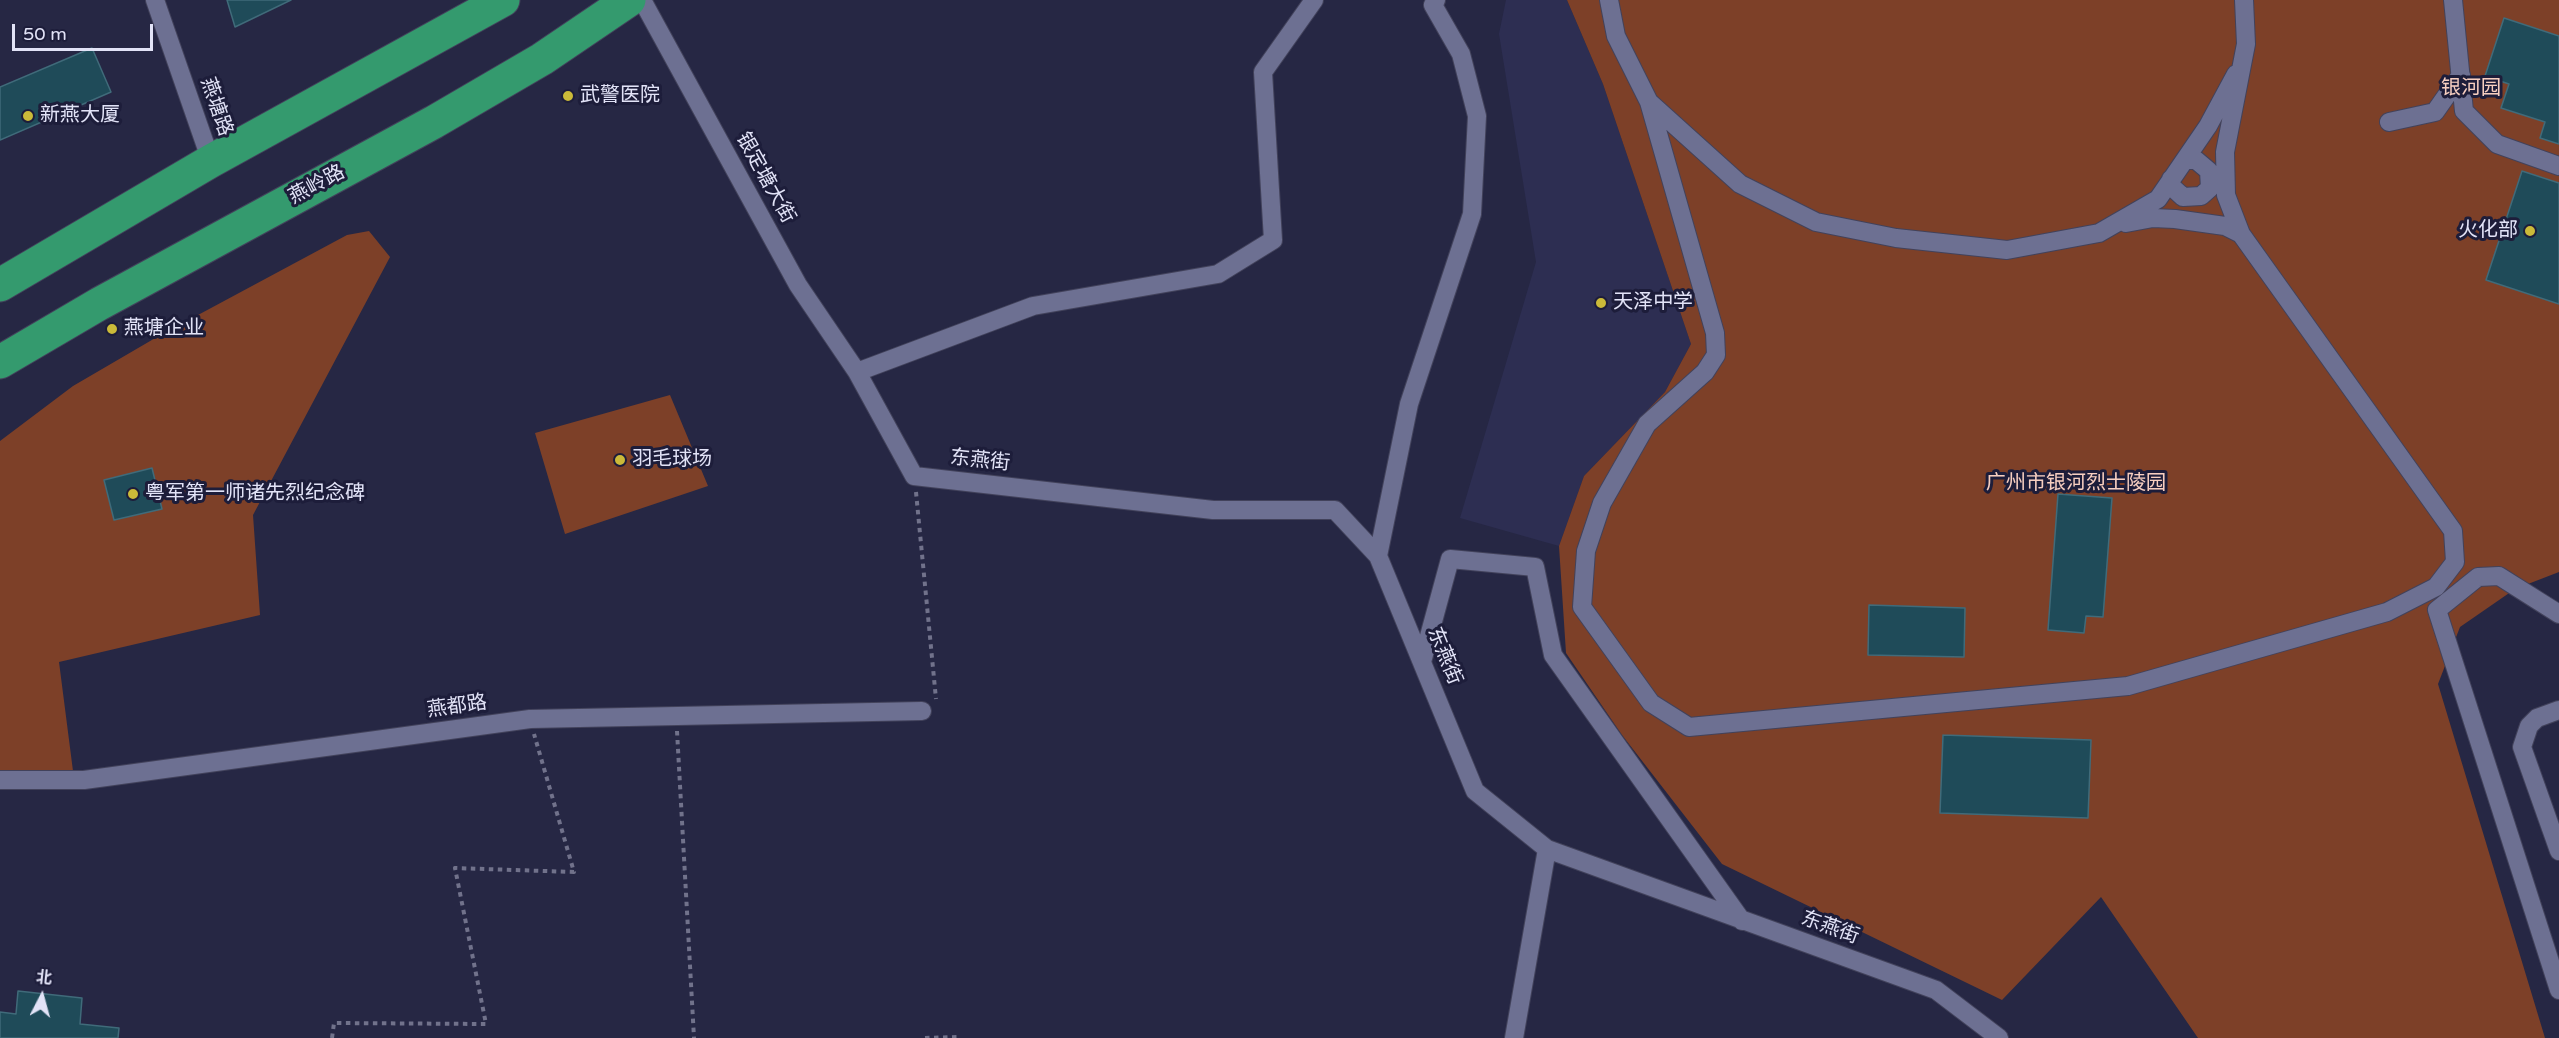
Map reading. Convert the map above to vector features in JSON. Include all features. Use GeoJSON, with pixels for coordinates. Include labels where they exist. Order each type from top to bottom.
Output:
{"type":"FeatureCollection","features":[{"type":"Feature","properties":{"kind":"highway"},"geometry":{"type":"LineString","coordinates":[[0,285],[211,161],[503,0]]}},
{"type":"Feature","properties":{"kind":"highway","name":"燕岭路"},"geometry":{"type":"LineString","coordinates":[[0,362],[99,304],[434,122],[542,59],[628,0]]}},
{"type":"Feature","properties":{"kind":"street","name":"燕塘路"},"geometry":{"type":"LineString","coordinates":[[155,0],[211,161]]}},
{"type":"Feature","properties":{"kind":"street","name":"银定塘大街"},"geometry":{"type":"LineString","coordinates":[[642,0],[798,285],[857,372]]}},
{"type":"Feature","properties":{"kind":"street"},"geometry":{"type":"LineString","coordinates":[[914,476],[857,372],[1033,306],[1218,274],[1274,240],[1263,72],[1314,0]]}},
{"type":"Feature","properties":{"kind":"street"},"geometry":{"type":"LineString","coordinates":[[1378,556],[1409,404],[1472,214],[1477,116],[1461,54],[1433,5],[1436,0]]}},
{"type":"Feature","properties":{"kind":"street"},"geometry":{"type":"LineString","coordinates":[[1610,0],[1616,36],[1649,102],[1715,333],[1716,355],[1705,372],[1647,424],[1602,503],[1586,551],[1582,608],[1651,703],[1689,727],[2128,687],[2387,612],[2436,587],[2455,562],[2452,531],[2241,234],[2217,166]]}},
{"type":"Feature","properties":{"kind":"street"},"geometry":{"type":"LineString","coordinates":[[2208,190],[2224,152],[2243,60],[2246,44],[2244,0]]}},
{"type":"Feature","properties":{"kind":"street"},"geometry":{"type":"LineString","coordinates":[[2453,0],[2464,111],[2497,144],[2559,166]]}},
{"type":"Feature","properties":{"kind":"street"},"geometry":{"type":"LineString","coordinates":[[1649,102],[1740,183],[1816,222],[1896,238],[2007,250],[2099,233],[2158,199],[2208,126],[2243,60]]}},
{"type":"Feature","properties":{"kind":"street"},"geometry":{"type":"LineString","coordinates":[[2389,122],[2435,112],[2461,75]]}},
{"type":"Feature","properties":{"kind":"street"},"geometry":{"type":"LineString","coordinates":[[2185,160],[2196,160],[2217,166]]}},
{"type":"Feature","properties":{"kind":"street"},"geometry":{"type":"LineString","coordinates":[[2171,179],[2172,187],[2183,197],[2200,196],[2216,185],[2226,195]]}},
{"type":"Feature","properties":{"kind":"street"},"geometry":{"type":"LineString","coordinates":[[2114,225],[2153,218],[2175,219],[2225,226],[2241,234]]}},
{"type":"Feature","properties":{"kind":"street","name":"东燕街"},"geometry":{"type":"LineString","coordinates":[[914,476],[1213,510],[1335,510],[1378,556],[1475,791],[1547,849],[1936,990],[1999,1038]]}},
{"type":"Feature","properties":{"kind":"street"},"geometry":{"type":"LineString","coordinates":[[1422,662],[1450,559],[1535,567],[1552,655],[1742,921]]}},
{"type":"Feature","properties":{"kind":"street"},"geometry":{"type":"LineString","coordinates":[[2559,614],[2499,576],[2478,578],[2437,609],[2559,990]]}},
{"type":"Feature","properties":{"kind":"street","name":"燕都路"},"geometry":{"type":"LineString","coordinates":[[0,780],[84,780],[530,719],[676,717],[929,706]]}},
{"type":"Feature","properties":{"kind":"street"},"geometry":{"type":"LineString","coordinates":[[2559,711],[2537,718],[2529,726],[2522,747],[2559,851]]}},
{"type":"Feature","properties":{"kind":"street"},"geometry":{"type":"LineString","coordinates":[[1514,1038],[1547,849]]}},
{"type":"Feature","properties":{"kind":"path"},"geometry":{"type":"LineString","coordinates":[[914,476],[929,706]]}},
{"type":"Feature","properties":{"kind":"path"},"geometry":{"type":"LineString","coordinates":[[676,717],[694,1038]]}},
{"type":"Feature","properties":{"kind":"path"},"geometry":{"type":"LineString","coordinates":[[332,1038],[334,1023],[486,1024],[455,868],[574,872],[530,719]]}},
{"type":"Feature","properties":{"kind":"path"},"geometry":{"type":"LineString","coordinates":[[925,1038],[958,1037]]}},
{"type":"Feature","properties":{"kind":"shaded area","name":"天泽中学"},"geometry":{"type":"Polygon","coordinates":[[[1506,0],[1567,0],[1603,84],[1691,344],[1665,392],[1584,476],[1559,546],[1460,518],[1536,262],[1499,34],[1506,0]]]}},
{"type":"Feature","properties":{"kind":"green space","name":"广州市银河烈士陵园"},"geometry":{"type":"Polygon","coordinates":[[[1567,0],[2559,0],[2559,572],[2515,589],[2460,627],[2438,684],[2545,1038],[2198,1038],[2101,897],[2002,1000],[1722,864],[1622,735],[1566,653],[1559,546],[1584,476],[1665,392],[1691,344],[1603,84],[1567,0]]]}},
{"type":"Feature","properties":{"kind":"green space"},"geometry":{"type":"Polygon","coordinates":[[[369,231],[390,257],[253,515],[260,615],[59,662],[73,771],[0,775],[0,441],[73,386],[157,337],[347,235],[369,231]]]}},
{"type":"Feature","properties":{"kind":"green space","name":"羽毛球场"},"geometry":{"type":"Polygon","coordinates":[[[670,395],[708,486],[565,534],[535,433],[670,395]]]}},
{"type":"Feature","properties":{"kind":"building"},"geometry":{"type":"Polygon","coordinates":[[[227,0],[291,0],[235,27],[227,0]]]}},
{"type":"Feature","properties":{"kind":"building"},"geometry":{"type":"Polygon","coordinates":[[[2504,18],[2559,36],[2559,144],[2540,138],[2545,122],[2501,108],[2509,84],[2485,76],[2504,18]]]}},
{"type":"Feature","properties":{"kind":"building","name":"新燕大厦"},"geometry":{"type":"Polygon","coordinates":[[[92,48],[111,92],[0,140],[0,87],[92,48]]]}},
{"type":"Feature","properties":{"kind":"building","name":"火化部"},"geometry":{"type":"Polygon","coordinates":[[[2522,171],[2559,183],[2559,304],[2486,280],[2522,171]]]}},
{"type":"Feature","properties":{"kind":"building","name":"粤军第一师诸先烈纪念碑"},"geometry":{"type":"Polygon","coordinates":[[[152,468],[162,509],[114,520],[104,480],[152,468]]]}},
{"type":"Feature","properties":{"kind":"building"},"geometry":{"type":"Polygon","coordinates":[[[2058,494],[2112,498],[2103,617],[2086,616],[2084,633],[2048,630],[2058,494]]]}},
{"type":"Feature","properties":{"kind":"building"},"geometry":{"type":"Polygon","coordinates":[[[1869,605],[1965,608],[1964,657],[1868,655],[1869,605]]]}},
{"type":"Feature","properties":{"kind":"building"},"geometry":{"type":"Polygon","coordinates":[[[1943,735],[2091,740],[2088,818],[1940,813],[1943,735]]]}},
{"type":"Feature","properties":{"kind":"building"},"geometry":{"type":"Polygon","coordinates":[[[18,991],[82,998],[80,1024],[119,1028],[118,1038],[0,1038],[0,1012],[16,1014],[18,991]]]}},
{"type":"Feature","properties":{"kind":"place","name":"武警医院"},"geometry":{"type":"Point","coordinates":[568,96]}},
{"type":"Feature","properties":{"kind":"place","name":"新燕大厦"},"geometry":{"type":"Point","coordinates":[28,116]}},
{"type":"Feature","properties":{"kind":"place","name":"火化部"},"geometry":{"type":"Point","coordinates":[2530,231]}},
{"type":"Feature","properties":{"kind":"place","name":"天泽中学"},"geometry":{"type":"Point","coordinates":[1601,303]}},
{"type":"Feature","properties":{"kind":"place","name":"燕塘企业"},"geometry":{"type":"Point","coordinates":[112,329]}},
{"type":"Feature","properties":{"kind":"place","name":"羽毛球场"},"geometry":{"type":"Point","coordinates":[620,460]}},
{"type":"Feature","properties":{"kind":"place","name":"粤军第一师诸先烈纪念碑"},"geometry":{"type":"Point","coordinates":[133,494]}},
{"type":"Feature","properties":{"kind":"park label","name":"银河园"},"geometry":{"type":"Point","coordinates":[2471,89]}}]}
